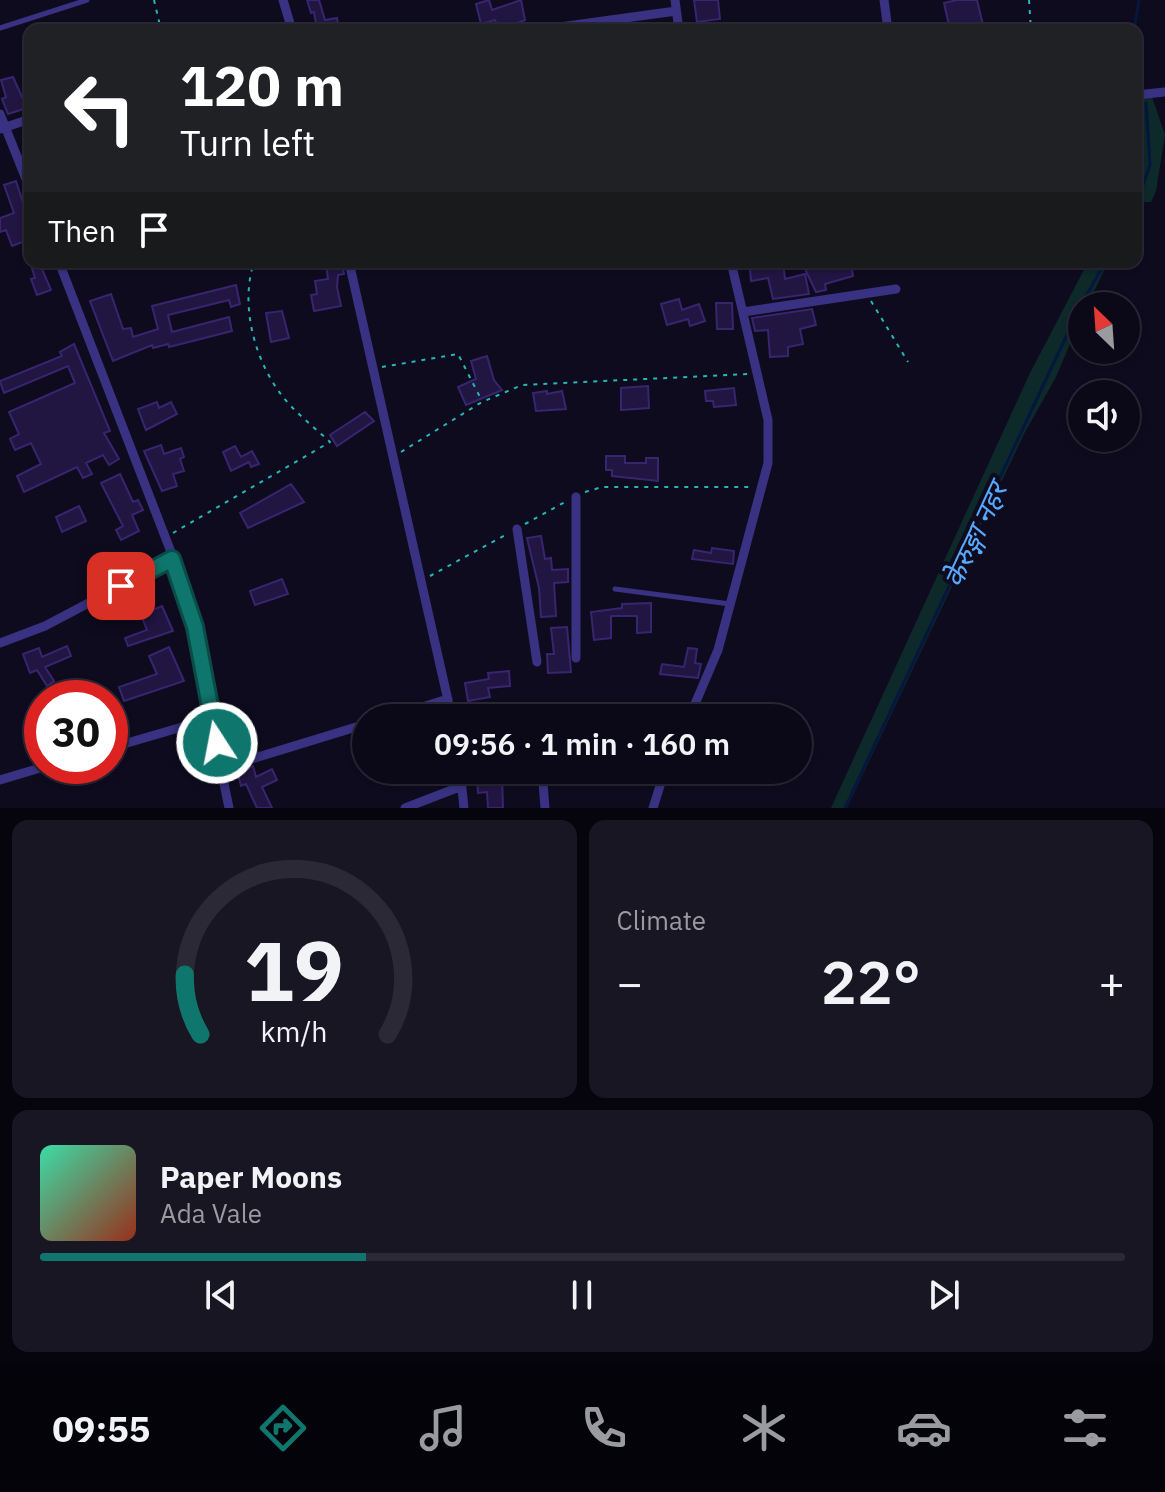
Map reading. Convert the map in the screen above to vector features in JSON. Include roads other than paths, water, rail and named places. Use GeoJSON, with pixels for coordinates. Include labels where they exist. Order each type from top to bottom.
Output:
{"type":"FeatureCollection","features":[{"type":"Feature","properties":{"kind":"street"},"geometry":{"type":"LineString","coordinates":[[283,0],[290,24]]}},
{"type":"Feature","properties":{"kind":"street"},"geometry":{"type":"LineString","coordinates":[[884,0],[887,24]]}},
{"type":"Feature","properties":{"kind":"street"},"geometry":{"type":"LineString","coordinates":[[571,24],[676,5]]}},
{"type":"Feature","properties":{"kind":"street"},"geometry":{"type":"LineString","coordinates":[[1142,95],[1165,92]]}},
{"type":"Feature","properties":{"kind":"street"},"geometry":{"type":"LineString","coordinates":[[0,114],[24,175]]}},
{"type":"Feature","properties":{"kind":"street"},"geometry":{"type":"LineString","coordinates":[[3,128],[24,121]]}},
{"type":"Feature","properties":{"kind":"street"},"geometry":{"type":"LineString","coordinates":[[61,268],[165,537],[195,627],[229,808]]}},
{"type":"Feature","properties":{"kind":"street"},"geometry":{"type":"LineString","coordinates":[[350,268],[449,704]]}},
{"type":"Feature","properties":{"kind":"street"},"geometry":{"type":"LineString","coordinates":[[696,704],[708,679],[763,487],[769,444],[757,374],[732,268]]}},
{"type":"Feature","properties":{"kind":"street"},"geometry":{"type":"LineString","coordinates":[[743,312],[896,289]]}},
{"type":"Feature","properties":{"kind":"street"},"geometry":{"type":"LineString","coordinates":[[576,497],[576,658]]}},
{"type":"Feature","properties":{"kind":"street"},"geometry":{"type":"LineString","coordinates":[[517,529],[537,662]]}},
{"type":"Feature","properties":{"kind":"street"},"geometry":{"type":"LineString","coordinates":[[0,643],[45,626],[172,559]]}},
{"type":"Feature","properties":{"kind":"street"},"geometry":{"type":"LineString","coordinates":[[432,704],[448,699]]}},
{"type":"Feature","properties":{"kind":"street"},"geometry":{"type":"LineString","coordinates":[[128,743],[213,718]]}},
{"type":"Feature","properties":{"kind":"street"},"geometry":{"type":"LineString","coordinates":[[222,768],[352,728]]}},
{"type":"Feature","properties":{"kind":"street"},"geometry":{"type":"LineString","coordinates":[[0,780],[24,773]]}},
{"type":"Feature","properties":{"kind":"street"},"geometry":{"type":"LineString","coordinates":[[543,784],[545,808]]}},
{"type":"Feature","properties":{"kind":"street"},"geometry":{"type":"LineString","coordinates":[[653,808],[661,784]]}},
{"type":"Feature","properties":{"kind":"street"},"geometry":{"type":"LineString","coordinates":[[405,808],[462,786],[464,808]]}},
{"type":"Feature","properties":{"kind":"lane"},"geometry":{"type":"LineString","coordinates":[[0,28],[87,0]]}},
{"type":"Feature","properties":{"kind":"lane"},"geometry":{"type":"LineString","coordinates":[[615,589],[730,604]]}},
{"type":"Feature","properties":{"kind":"waterway","name":"केेरुङ्गा नहर"},"geometry":{"type":"LineString","coordinates":[[1135,24],[1139,0]]}},
{"type":"Feature","properties":{"kind":"waterway","name":"केेरुङ्गा नहर"},"geometry":{"type":"LineString","coordinates":[[1142,188],[1150,165],[1146,103]]}},
{"type":"Feature","properties":{"kind":"waterway","name":"केेरुङ्गा नहर"},"geometry":{"type":"LineString","coordinates":[[845,808],[1079,309],[1102,268]]}}]}
